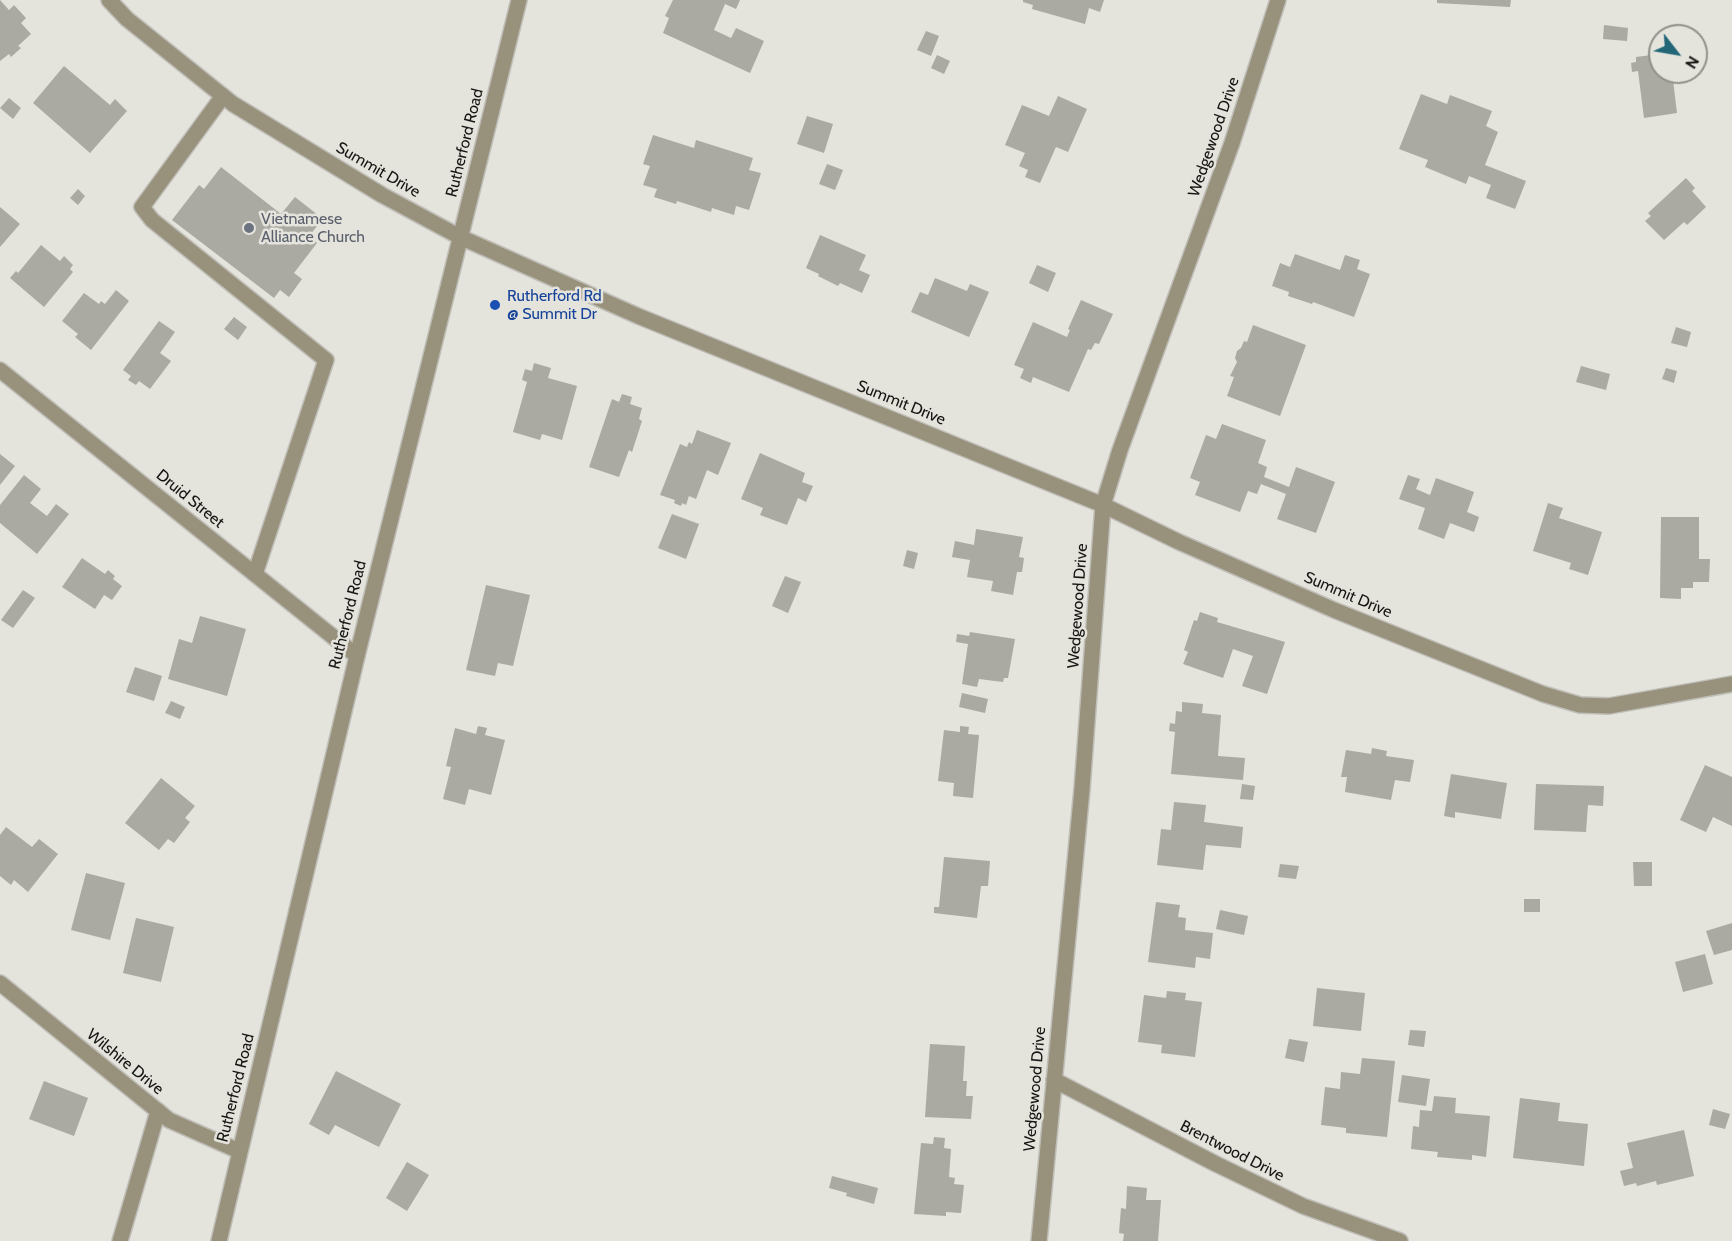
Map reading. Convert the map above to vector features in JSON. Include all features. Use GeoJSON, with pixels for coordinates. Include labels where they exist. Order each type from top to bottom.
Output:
{"type":"FeatureCollection","features":[{"type":"Feature","properties":{"kind":"street","name":"Summit Drive"},"geometry":{"type":"LineString","coordinates":[[109,0],[127,19],[223,96],[310,152],[460,237],[638,316],[1103,505],[1179,542],[1334,610],[1543,694],[1580,705],[1609,706],[1732,684]]}},
{"type":"Feature","properties":{"kind":"street","name":"Rutherford Road"},"geometry":{"type":"LineString","coordinates":[[219,1241],[357,656],[519,0]]}},
{"type":"Feature","properties":{"kind":"street","name":"Wedgewood Drive"},"geometry":{"type":"LineString","coordinates":[[1039,1241],[1082,789],[1103,505],[1120,450],[1232,143],[1278,0]]}},
{"type":"Feature","properties":{"kind":"street"},"geometry":{"type":"LineString","coordinates":[[223,96],[142,207],[152,220],[326,360],[255,574]]}},
{"type":"Feature","properties":{"kind":"street","name":"Druid Street"},"geometry":{"type":"LineString","coordinates":[[0,370],[357,656]]}},
{"type":"Feature","properties":{"kind":"street","name":"Wilshire Drive"},"geometry":{"type":"LineString","coordinates":[[0,983],[169,1120],[239,1151]]}},
{"type":"Feature","properties":{"kind":"street","name":"Brentwood Drive"},"geometry":{"type":"LineString","coordinates":[[1054,1080],[1216,1164],[1303,1206],[1400,1241]]}},
{"type":"Feature","properties":{"kind":"street"},"geometry":{"type":"LineString","coordinates":[[120,1241],[158,1111]]}},
{"type":"Feature","properties":{"kind":"building"},"geometry":{"type":"Polygon","coordinates":[[[0,0],[9,10],[14,5],[26,18],[21,23],[31,34],[18,46],[21,48],[11,57],[9,54],[0,61],[0,0]]]}},
{"type":"Feature","properties":{"kind":"building"},"geometry":{"type":"Polygon","coordinates":[[[673,0],[740,0],[736,9],[725,4],[714,30],[731,38],[736,28],[764,41],[750,73],[663,33],[669,18],[665,16],[673,0]]]}},
{"type":"Feature","properties":{"kind":"building"},"geometry":{"type":"Polygon","coordinates":[[[1023,0],[1104,0],[1100,12],[1089,8],[1085,24],[1032,9],[1033,5],[1023,0]]]}},
{"type":"Feature","properties":{"kind":"building"},"geometry":{"type":"Polygon","coordinates":[[[1437,0],[1511,0],[1510,7],[1437,3],[1437,0]]]}},
{"type":"Feature","properties":{"kind":"building"},"geometry":{"type":"Polygon","coordinates":[[[1604,25],[1628,28],[1627,41],[1603,39],[1604,25]]]}},
{"type":"Feature","properties":{"kind":"building"},"geometry":{"type":"Polygon","coordinates":[[[926,31],[939,36],[931,56],[917,50],[926,31]]]}},
{"type":"Feature","properties":{"kind":"building"},"geometry":{"type":"Polygon","coordinates":[[[937,55],[950,61],[944,74],[931,68],[937,55]]]}},
{"type":"Feature","properties":{"kind":"building"},"geometry":{"type":"Polygon","coordinates":[[[1648,56],[1648,84],[1673,84],[1677,113],[1644,118],[1638,71],[1632,72],[1631,63],[1636,62],[1636,57],[1648,56]]]}},
{"type":"Feature","properties":{"kind":"building"},"geometry":{"type":"Polygon","coordinates":[[[64,66],[110,105],[115,99],[127,111],[90,153],[33,103],[64,66]]]}},
{"type":"Feature","properties":{"kind":"building"},"geometry":{"type":"Polygon","coordinates":[[[1421,94],[1447,104],[1450,95],[1492,111],[1486,126],[1498,132],[1485,165],[1526,181],[1515,209],[1486,198],[1491,185],[1469,176],[1466,184],[1425,167],[1428,160],[1399,149],[1421,94]]]}},
{"type":"Feature","properties":{"kind":"building"},"geometry":{"type":"Polygon","coordinates":[[[1058,96],[1087,109],[1068,152],[1056,147],[1040,183],[1025,177],[1028,170],[1019,166],[1025,153],[1005,145],[1022,105],[1049,116],[1058,96]]]}},
{"type":"Feature","properties":{"kind":"building"},"geometry":{"type":"Polygon","coordinates":[[[9,98],[21,108],[13,119],[0,108],[9,98]]]}},
{"type":"Feature","properties":{"kind":"building"},"geometry":{"type":"Polygon","coordinates":[[[807,116],[833,124],[824,153],[797,144],[807,116]]]}},
{"type":"Feature","properties":{"kind":"building"},"geometry":{"type":"Polygon","coordinates":[[[653,135],[694,148],[696,140],[753,158],[749,170],[761,173],[749,210],[736,206],[734,215],[712,208],[711,212],[677,201],[676,204],[654,197],[657,189],[643,185],[650,166],[643,164],[653,135]]]}},
{"type":"Feature","properties":{"kind":"building"},"geometry":{"type":"Polygon","coordinates":[[[827,164],[843,170],[835,190],[819,184],[827,164]]]}},
{"type":"Feature","properties":{"kind":"building","name":"Vietnamese Alliance Church"},"geometry":{"type":"Polygon","coordinates":[[[221,167],[281,214],[295,197],[323,219],[309,236],[317,243],[294,273],[302,279],[289,297],[280,290],[274,298],[172,220],[199,185],[204,189],[221,167]]]}},
{"type":"Feature","properties":{"kind":"building"},"geometry":{"type":"Polygon","coordinates":[[[1686,178],[1695,188],[1692,191],[1706,207],[1687,225],[1684,222],[1664,240],[1645,221],[1651,216],[1648,213],[1686,178]]]}},
{"type":"Feature","properties":{"kind":"building"},"geometry":{"type":"Polygon","coordinates":[[[78,189],[85,196],[78,205],[70,198],[78,189]]]}},
{"type":"Feature","properties":{"kind":"building"},"geometry":{"type":"Polygon","coordinates":[[[0,207],[20,224],[0,247],[0,207]]]}},
{"type":"Feature","properties":{"kind":"building"},"geometry":{"type":"Polygon","coordinates":[[[820,235],[866,255],[859,270],[870,275],[862,293],[840,283],[838,286],[806,268],[820,235]]]}},
{"type":"Feature","properties":{"kind":"building"},"geometry":{"type":"Polygon","coordinates":[[[41,245],[60,261],[64,256],[73,265],[70,269],[73,272],[44,307],[10,278],[16,271],[18,273],[41,245]]]}},
{"type":"Feature","properties":{"kind":"building"},"geometry":{"type":"Polygon","coordinates":[[[1295,254],[1340,270],[1345,255],[1360,260],[1357,269],[1370,274],[1354,317],[1313,302],[1312,304],[1288,296],[1289,292],[1272,286],[1280,263],[1290,267],[1295,254]]]}},
{"type":"Feature","properties":{"kind":"building"},"geometry":{"type":"Polygon","coordinates":[[[1037,265],[1056,273],[1048,292],[1029,283],[1037,265]]]}},
{"type":"Feature","properties":{"kind":"building"},"geometry":{"type":"Polygon","coordinates":[[[935,278],[967,291],[970,284],[989,292],[969,337],[911,312],[920,292],[928,295],[935,278]]]}},
{"type":"Feature","properties":{"kind":"building"},"geometry":{"type":"Polygon","coordinates":[[[116,290],[129,301],[91,350],[75,337],[78,334],[62,321],[84,293],[99,304],[101,301],[105,304],[116,290]]]}},
{"type":"Feature","properties":{"kind":"building"},"geometry":{"type":"Polygon","coordinates":[[[1081,300],[1113,314],[1099,344],[1095,343],[1091,350],[1088,349],[1069,392],[1033,377],[1031,383],[1020,378],[1024,369],[1014,365],[1033,322],[1067,337],[1070,330],[1068,329],[1081,300]]]}},
{"type":"Feature","properties":{"kind":"building"},"geometry":{"type":"Polygon","coordinates":[[[234,317],[247,327],[238,340],[224,329],[234,317]]]}},
{"type":"Feature","properties":{"kind":"building"},"geometry":{"type":"Polygon","coordinates":[[[159,321],[175,332],[160,353],[171,361],[150,389],[139,381],[136,385],[128,380],[131,376],[123,370],[159,321]]]}},
{"type":"Feature","properties":{"kind":"building"},"geometry":{"type":"Polygon","coordinates":[[[1253,325],[1306,345],[1280,416],[1227,396],[1234,377],[1230,376],[1237,362],[1235,358],[1237,351],[1244,341],[1247,342],[1253,325]]]}},
{"type":"Feature","properties":{"kind":"building"},"geometry":{"type":"Polygon","coordinates":[[[1676,327],[1691,332],[1687,347],[1671,343],[1676,327]]]}},
{"type":"Feature","properties":{"kind":"building"},"geometry":{"type":"Polygon","coordinates":[[[534,363],[551,368],[548,378],[577,386],[562,440],[542,434],[540,440],[513,432],[527,382],[522,380],[525,369],[532,371],[534,363]]]}},
{"type":"Feature","properties":{"kind":"building"},"geometry":{"type":"Polygon","coordinates":[[[1581,366],[1610,374],[1606,390],[1576,382],[1581,366]]]}},
{"type":"Feature","properties":{"kind":"building"},"geometry":{"type":"Polygon","coordinates":[[[1666,368],[1677,371],[1674,383],[1662,379],[1666,368]]]}},
{"type":"Feature","properties":{"kind":"building"},"geometry":{"type":"Polygon","coordinates":[[[622,394],[632,397],[630,404],[642,408],[639,419],[642,421],[632,452],[629,450],[619,477],[589,467],[612,399],[619,402],[622,394]]]}},
{"type":"Feature","properties":{"kind":"building"},"geometry":{"type":"Polygon","coordinates":[[[1222,424],[1266,440],[1258,463],[1267,467],[1264,477],[1289,487],[1296,467],[1335,482],[1316,533],[1277,519],[1286,494],[1261,484],[1257,494],[1248,491],[1240,512],[1195,495],[1200,482],[1190,478],[1206,435],[1216,439],[1222,424]]]}},
{"type":"Feature","properties":{"kind":"building"},"geometry":{"type":"Polygon","coordinates":[[[697,430],[731,443],[718,475],[707,470],[696,499],[689,496],[686,505],[682,503],[681,506],[674,503],[675,500],[660,495],[680,444],[687,447],[689,442],[692,444],[697,430]]]}},
{"type":"Feature","properties":{"kind":"building"},"geometry":{"type":"Polygon","coordinates":[[[760,453],[805,473],[802,482],[813,486],[806,502],[798,498],[787,525],[760,515],[763,508],[741,499],[760,453]]]}},
{"type":"Feature","properties":{"kind":"building"},"geometry":{"type":"Polygon","coordinates":[[[0,454],[15,466],[0,485],[0,454]]]}},
{"type":"Feature","properties":{"kind":"building"},"geometry":{"type":"Polygon","coordinates":[[[24,475],[41,489],[30,503],[47,516],[56,504],[69,514],[37,554],[0,523],[0,505],[24,475]]]}},
{"type":"Feature","properties":{"kind":"building"},"geometry":{"type":"Polygon","coordinates":[[[1408,475],[1420,479],[1416,489],[1430,495],[1436,478],[1474,492],[1467,512],[1479,517],[1474,532],[1450,523],[1444,539],[1418,529],[1425,508],[1399,499],[1408,475]]]}},
{"type":"Feature","properties":{"kind":"building"},"geometry":{"type":"Polygon","coordinates":[[[1548,503],[1563,508],[1559,518],[1602,532],[1588,575],[1569,569],[1571,563],[1533,551],[1548,503]]]}},
{"type":"Feature","properties":{"kind":"building"},"geometry":{"type":"Polygon","coordinates":[[[672,514],[699,524],[686,559],[658,548],[672,514]]]}},
{"type":"Feature","properties":{"kind":"building"},"geometry":{"type":"Polygon","coordinates":[[[1661,517],[1699,517],[1699,559],[1710,559],[1709,582],[1693,582],[1693,588],[1681,588],[1681,599],[1660,598],[1661,517]]]}},
{"type":"Feature","properties":{"kind":"building"},"geometry":{"type":"Polygon","coordinates":[[[976,529],[1023,537],[1019,557],[1024,558],[1022,572],[1017,572],[1013,595],[991,591],[993,581],[967,577],[970,560],[952,557],[955,541],[974,545],[976,529]]]}},
{"type":"Feature","properties":{"kind":"building"},"geometry":{"type":"Polygon","coordinates":[[[907,550],[918,553],[914,569],[903,566],[907,550]]]}},
{"type":"Feature","properties":{"kind":"building"},"geometry":{"type":"Polygon","coordinates":[[[82,558],[105,574],[108,570],[115,576],[113,579],[122,586],[112,600],[104,595],[95,609],[62,587],[82,558]]]}},
{"type":"Feature","properties":{"kind":"building"},"geometry":{"type":"Polygon","coordinates":[[[785,576],[801,582],[788,613],[772,606],[785,576]]]}},
{"type":"Feature","properties":{"kind":"building"},"geometry":{"type":"Polygon","coordinates":[[[486,585],[530,595],[513,666],[498,663],[495,676],[466,670],[486,585]]]}},
{"type":"Feature","properties":{"kind":"building"},"geometry":{"type":"Polygon","coordinates":[[[23,590],[35,598],[13,628],[1,620],[23,590]]]}},
{"type":"Feature","properties":{"kind":"building"},"geometry":{"type":"Polygon","coordinates":[[[1200,612],[1218,618],[1217,622],[1285,642],[1267,694],[1242,686],[1253,656],[1233,649],[1223,678],[1183,664],[1188,652],[1184,650],[1194,620],[1197,621],[1200,612]]]}},
{"type":"Feature","properties":{"kind":"building"},"geometry":{"type":"Polygon","coordinates":[[[200,616],[246,629],[227,696],[168,679],[179,639],[192,643],[200,616]]]}},
{"type":"Feature","properties":{"kind":"building"},"geometry":{"type":"Polygon","coordinates":[[[970,632],[1015,639],[1008,678],[1004,678],[1003,682],[979,679],[977,687],[962,684],[968,644],[956,642],[957,634],[969,636],[970,632]]]}},
{"type":"Feature","properties":{"kind":"building"},"geometry":{"type":"Polygon","coordinates":[[[135,667],[162,676],[154,701],[126,692],[135,667]]]}},
{"type":"Feature","properties":{"kind":"building"},"geometry":{"type":"Polygon","coordinates":[[[962,693],[988,699],[985,713],[959,707],[962,693]]]}},
{"type":"Feature","properties":{"kind":"building"},"geometry":{"type":"Polygon","coordinates":[[[171,701],[185,707],[180,719],[165,713],[171,701]]]}},
{"type":"Feature","properties":{"kind":"building"},"geometry":{"type":"Polygon","coordinates":[[[1182,702],[1203,704],[1202,713],[1221,715],[1218,756],[1245,758],[1243,780],[1171,774],[1175,732],[1169,731],[1170,723],[1175,724],[1176,711],[1182,712],[1182,702]]]}},
{"type":"Feature","properties":{"kind":"building"},"geometry":{"type":"Polygon","coordinates":[[[478,726],[487,728],[485,735],[505,740],[491,795],[469,789],[465,805],[443,799],[451,767],[446,766],[455,728],[476,734],[478,726]]]}},
{"type":"Feature","properties":{"kind":"building"},"geometry":{"type":"Polygon","coordinates":[[[960,726],[969,727],[968,734],[979,735],[973,798],[953,796],[954,783],[938,781],[944,730],[960,732],[960,726]]]}},
{"type":"Feature","properties":{"kind":"building"},"geometry":{"type":"Polygon","coordinates":[[[1372,748],[1387,751],[1386,756],[1414,760],[1410,782],[1395,780],[1391,800],[1345,792],[1347,777],[1341,777],[1346,750],[1371,754],[1372,748]]]}},
{"type":"Feature","properties":{"kind":"building"},"geometry":{"type":"Polygon","coordinates":[[[1705,765],[1732,777],[1732,826],[1713,817],[1706,832],[1680,820],[1705,765]]]}},
{"type":"Feature","properties":{"kind":"building"},"geometry":{"type":"Polygon","coordinates":[[[1451,774],[1507,783],[1501,819],[1455,812],[1455,818],[1444,816],[1451,774]]]}},
{"type":"Feature","properties":{"kind":"building"},"geometry":{"type":"Polygon","coordinates":[[[161,778],[195,806],[185,818],[190,822],[174,843],[168,839],[159,850],[125,823],[161,778]]]}},
{"type":"Feature","properties":{"kind":"building"},"geometry":{"type":"Polygon","coordinates":[[[1242,784],[1255,786],[1253,800],[1240,799],[1242,784]]]}},
{"type":"Feature","properties":{"kind":"building"},"geometry":{"type":"Polygon","coordinates":[[[1536,784],[1604,786],[1603,806],[1588,805],[1586,832],[1534,830],[1536,784]]]}},
{"type":"Feature","properties":{"kind":"building"},"geometry":{"type":"Polygon","coordinates":[[[1174,802],[1206,805],[1204,822],[1243,827],[1241,848],[1206,845],[1203,870],[1157,865],[1161,829],[1171,830],[1174,802]]]}},
{"type":"Feature","properties":{"kind":"building"},"geometry":{"type":"Polygon","coordinates":[[[6,827],[32,847],[39,839],[58,854],[28,892],[14,880],[11,885],[0,876],[0,835],[6,827]]]}},
{"type":"Feature","properties":{"kind":"building"},"geometry":{"type":"Polygon","coordinates":[[[944,857],[990,861],[988,886],[981,886],[977,918],[934,913],[934,907],[939,907],[944,857]]]}},
{"type":"Feature","properties":{"kind":"building"},"geometry":{"type":"Polygon","coordinates":[[[1633,862],[1652,862],[1652,886],[1634,886],[1633,862]]]}},
{"type":"Feature","properties":{"kind":"building"},"geometry":{"type":"Polygon","coordinates":[[[1280,864],[1299,866],[1296,879],[1278,877],[1280,864]]]}},
{"type":"Feature","properties":{"kind":"building"},"geometry":{"type":"Polygon","coordinates":[[[86,873],[125,883],[110,940],[71,930],[86,873]]]}},
{"type":"Feature","properties":{"kind":"building"},"geometry":{"type":"Polygon","coordinates":[[[1524,899],[1540,899],[1540,912],[1524,912],[1524,899]]]}},
{"type":"Feature","properties":{"kind":"building"},"geometry":{"type":"Polygon","coordinates":[[[1156,902],[1180,905],[1178,917],[1186,918],[1185,930],[1213,933],[1210,959],[1196,957],[1195,968],[1148,962],[1156,902]]]}},
{"type":"Feature","properties":{"kind":"building"},"geometry":{"type":"Polygon","coordinates":[[[1220,910],[1248,916],[1244,935],[1216,929],[1220,910]]]}},
{"type":"Feature","properties":{"kind":"building"},"geometry":{"type":"Polygon","coordinates":[[[136,918],[174,927],[161,982],[123,973],[136,918]]]}},
{"type":"Feature","properties":{"kind":"building"},"geometry":{"type":"Polygon","coordinates":[[[1732,923],[1732,950],[1714,955],[1706,931],[1732,923]]]}},
{"type":"Feature","properties":{"kind":"building"},"geometry":{"type":"Polygon","coordinates":[[[1705,954],[1713,984],[1683,992],[1675,962],[1705,954]]]}},
{"type":"Feature","properties":{"kind":"building"},"geometry":{"type":"Polygon","coordinates":[[[1317,988],[1365,993],[1361,1031],[1313,1026],[1317,988]]]}},
{"type":"Feature","properties":{"kind":"building"},"geometry":{"type":"Polygon","coordinates":[[[1167,991],[1186,993],[1185,1000],[1202,1002],[1195,1057],[1161,1053],[1162,1045],[1138,1042],[1144,995],[1166,998],[1167,991]]]}},
{"type":"Feature","properties":{"kind":"building"},"geometry":{"type":"Polygon","coordinates":[[[1410,1030],[1426,1031],[1424,1047],[1408,1045],[1410,1030]]]}},
{"type":"Feature","properties":{"kind":"building"},"geometry":{"type":"Polygon","coordinates":[[[1289,1039],[1308,1042],[1304,1062],[1285,1058],[1289,1039]]]}},
{"type":"Feature","properties":{"kind":"building"},"geometry":{"type":"Polygon","coordinates":[[[930,1044],[965,1046],[963,1081],[967,1081],[966,1096],[973,1096],[971,1119],[925,1117],[930,1044]]]}},
{"type":"Feature","properties":{"kind":"building"},"geometry":{"type":"Polygon","coordinates":[[[1362,1058],[1395,1061],[1387,1137],[1346,1133],[1346,1128],[1321,1125],[1325,1087],[1340,1089],[1341,1072],[1360,1074],[1362,1058]]]}},
{"type":"Feature","properties":{"kind":"building"},"geometry":{"type":"Polygon","coordinates":[[[336,1071],[401,1104],[379,1147],[335,1125],[329,1135],[309,1124],[336,1071]]]}},
{"type":"Feature","properties":{"kind":"building"},"geometry":{"type":"Polygon","coordinates":[[[1402,1075],[1430,1079],[1426,1106],[1398,1102],[1402,1075]]]}},
{"type":"Feature","properties":{"kind":"building"},"geometry":{"type":"Polygon","coordinates":[[[44,1081],[88,1098],[74,1136],[29,1119],[44,1081]]]}},
{"type":"Feature","properties":{"kind":"building"},"geometry":{"type":"Polygon","coordinates":[[[1434,1096],[1456,1098],[1455,1113],[1490,1116],[1486,1157],[1472,1155],[1472,1160],[1437,1157],[1438,1152],[1411,1149],[1413,1126],[1419,1127],[1420,1110],[1432,1111],[1434,1096]]]}},
{"type":"Feature","properties":{"kind":"building"},"geometry":{"type":"Polygon","coordinates":[[[1520,1098],[1560,1103],[1558,1121],[1588,1124],[1584,1166],[1513,1158],[1520,1098]]]}},
{"type":"Feature","properties":{"kind":"building"},"geometry":{"type":"Polygon","coordinates":[[[1713,1109],[1730,1114],[1725,1129],[1709,1125],[1713,1109]]]}},
{"type":"Feature","properties":{"kind":"building"},"geometry":{"type":"Polygon","coordinates":[[[1684,1130],[1694,1176],[1657,1185],[1656,1181],[1637,1186],[1636,1183],[1624,1186],[1620,1171],[1633,1168],[1627,1143],[1684,1130]]]}},
{"type":"Feature","properties":{"kind":"building"},"geometry":{"type":"Polygon","coordinates":[[[934,1137],[945,1138],[944,1148],[951,1149],[949,1177],[955,1178],[954,1184],[964,1185],[961,1213],[946,1212],[946,1216],[914,1214],[921,1143],[933,1144],[934,1137]]]}},
{"type":"Feature","properties":{"kind":"building"},"geometry":{"type":"Polygon","coordinates":[[[407,1162],[429,1175],[407,1211],[386,1198],[407,1162]]]}},
{"type":"Feature","properties":{"kind":"building"},"geometry":{"type":"Polygon","coordinates":[[[832,1176],[878,1188],[874,1204],[846,1196],[847,1193],[829,1188],[832,1176]]]}},
{"type":"Feature","properties":{"kind":"building"},"geometry":{"type":"Polygon","coordinates":[[[1127,1186],[1147,1188],[1146,1200],[1161,1200],[1158,1241],[1123,1241],[1124,1234],[1119,1233],[1121,1208],[1126,1209],[1127,1186]]]}},
{"type":"Feature","properties":{"kind":"place","name":"Vietnamese Alliance Church"},"geometry":{"type":"Point","coordinates":[249,228]}},
{"type":"Feature","properties":{"kind":"place","name":"Rutherford Rd @ Summit Dr"},"geometry":{"type":"Point","coordinates":[495,305]}}]}
